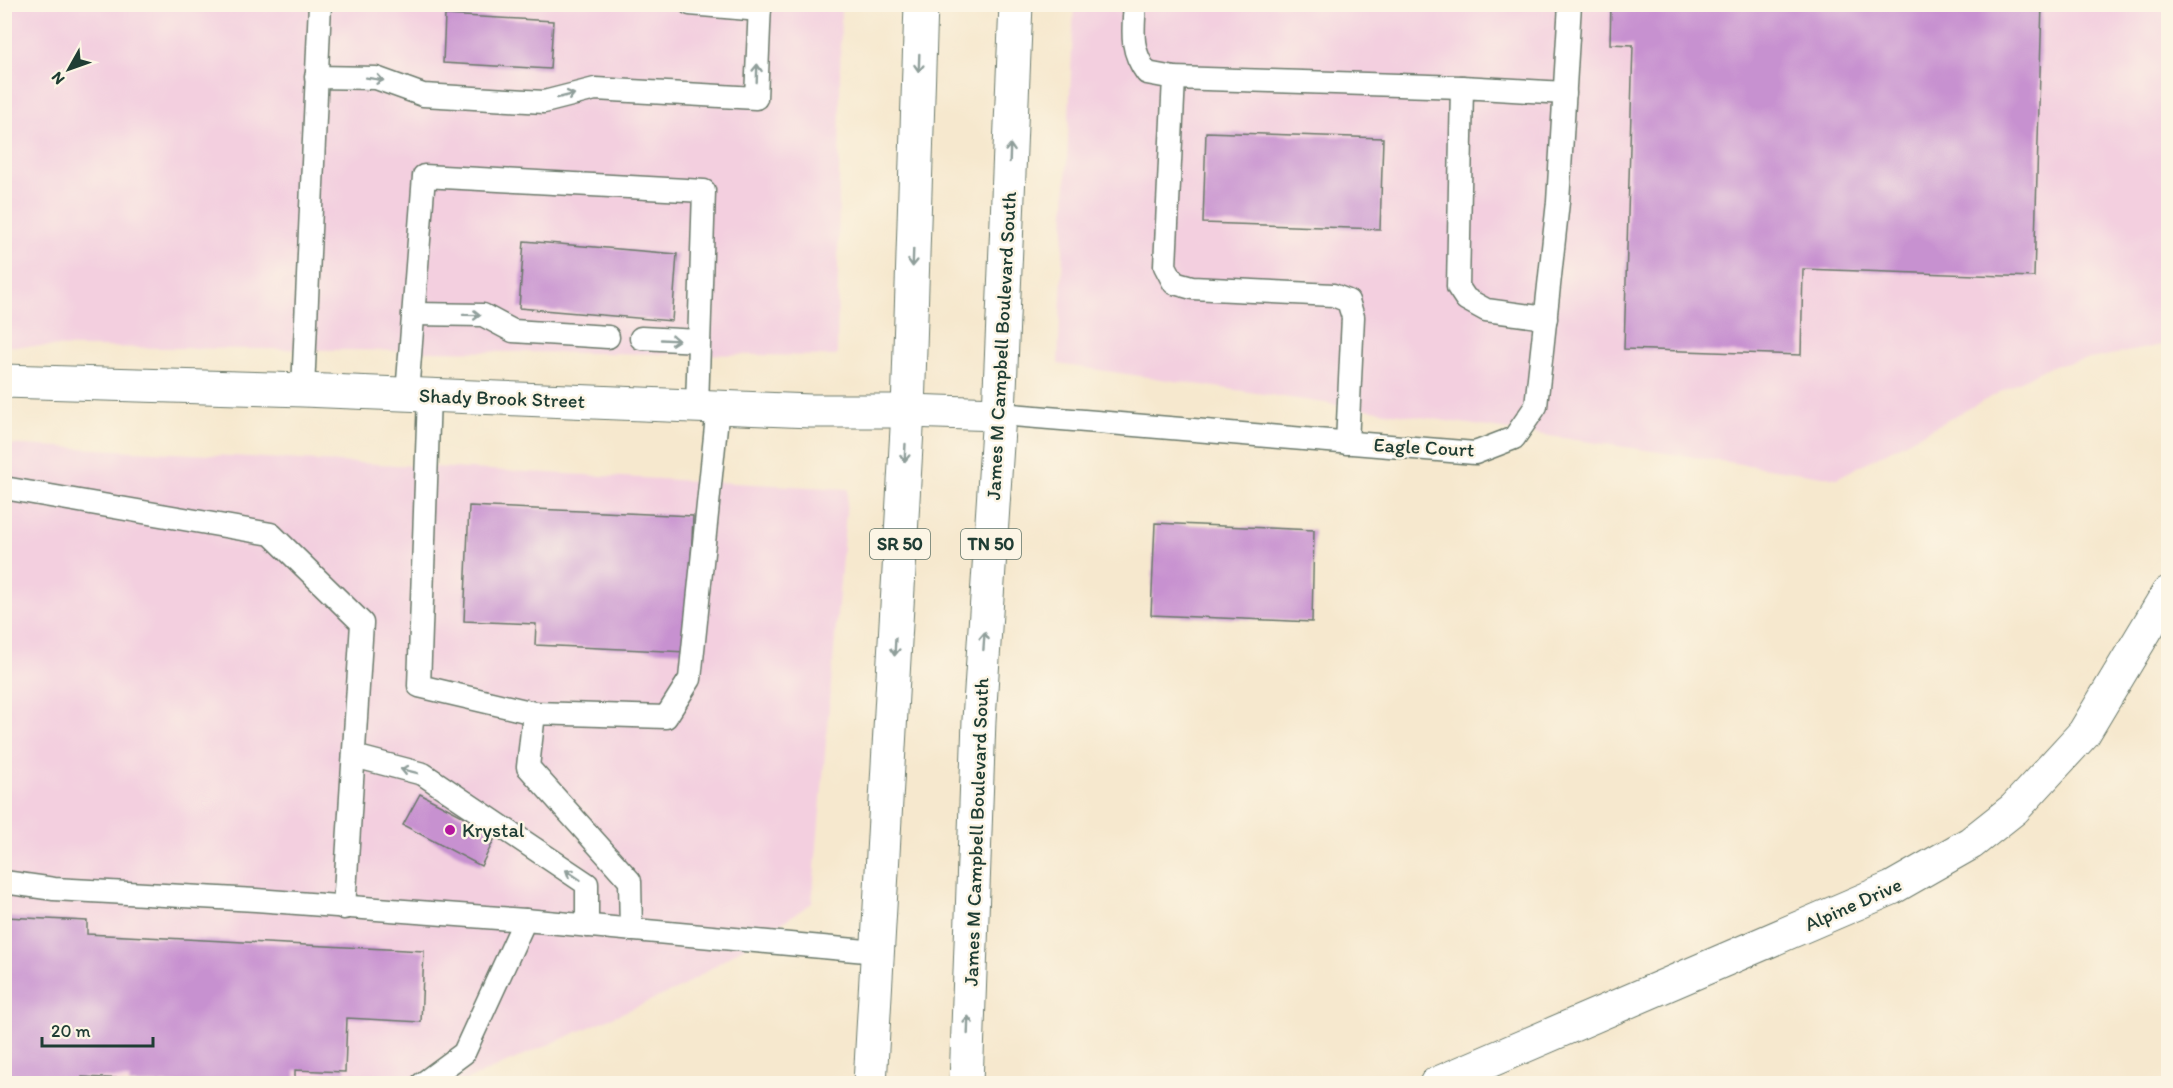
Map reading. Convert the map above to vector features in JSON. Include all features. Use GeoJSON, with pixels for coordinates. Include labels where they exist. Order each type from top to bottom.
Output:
{"type":"FeatureCollection","features":[{"type":"Feature","properties":{"kind":"main road","name":"SR 50"},"geometry":{"type":"LineString","coordinates":[[870,1083],[908,411],[921,4]]}},
{"type":"Feature","properties":{"kind":"main road","name":"James M Campbell Boulevard South"},"geometry":{"type":"LineString","coordinates":[[966,1083],[979,720],[999,414],[1016,4]]}},
{"type":"Feature","properties":{"kind":"main road","name":"Shady Brook Street"},"geometry":{"type":"LineString","coordinates":[[4,381],[303,390],[811,411],[999,414]]}},
{"type":"Feature","properties":{"kind":"main road","name":"Alpine Drive"},"geometry":{"type":"LineString","coordinates":[[1436,1083],[1892,888],[1971,843],[2014,809],[2084,733],[2169,593]]}},
{"type":"Feature","properties":{"kind":"lane"},"geometry":{"type":"LineString","coordinates":[[303,390],[320,4]]}},
{"type":"Feature","properties":{"kind":"lane"},"geometry":{"type":"LineString","coordinates":[[316,77],[376,78],[423,95],[544,102],[595,89],[756,98],[760,7],[690,4]]}},
{"type":"Feature","properties":{"kind":"lane"},"geometry":{"type":"LineString","coordinates":[[1135,4],[1133,40],[1138,61],[1147,73],[1174,78],[1462,87],[1565,93]]}},
{"type":"Feature","properties":{"kind":"lane","name":"Eagle Court"},"geometry":{"type":"LineString","coordinates":[[999,414],[1475,453],[1514,438],[1536,406],[1558,202],[1570,4]]}},
{"type":"Feature","properties":{"kind":"lane"},"geometry":{"type":"LineString","coordinates":[[1174,78],[1166,266],[1174,283],[1192,288],[1333,295],[1348,301],[1353,317],[1347,443]]}},
{"type":"Feature","properties":{"kind":"lane"},"geometry":{"type":"LineString","coordinates":[[1462,87],[1458,287],[1466,299],[1486,310],[1546,318]]}},
{"type":"Feature","properties":{"kind":"lane"},"geometry":{"type":"LineString","coordinates":[[424,176],[704,191],[699,341],[707,407],[690,679],[666,717],[534,713],[419,686],[418,395],[413,314],[424,176]]}},
{"type":"Feature","properties":{"kind":"lane"},"geometry":{"type":"LineString","coordinates":[[413,314],[483,315],[513,331],[608,337]]}},
{"type":"Feature","properties":{"kind":"lane"},"geometry":{"type":"LineString","coordinates":[[641,338],[699,341]]}},
{"type":"Feature","properties":{"kind":"lane"},"geometry":{"type":"LineString","coordinates":[[4,488],[271,534],[362,623],[344,908]]}},
{"type":"Feature","properties":{"kind":"lane"},"geometry":{"type":"LineString","coordinates":[[534,713],[528,767],[630,881],[631,930]]}},
{"type":"Feature","properties":{"kind":"lane"},"geometry":{"type":"LineString","coordinates":[[354,756],[423,774],[587,884],[587,926]]}},
{"type":"Feature","properties":{"kind":"lane"},"geometry":{"type":"LineString","coordinates":[[4,882],[54,889],[256,900],[525,920],[877,952]]}},
{"type":"Feature","properties":{"kind":"lane"},"geometry":{"type":"LineString","coordinates":[[422,1083],[464,1053],[525,920]]}},
{"type":"Feature","properties":{"kind":"shaded area"},"geometry":{"type":"Polygon","coordinates":[[[5,5],[841,5],[837,356],[5,346],[5,5]]]}},
{"type":"Feature","properties":{"kind":"shaded area"},"geometry":{"type":"Polygon","coordinates":[[[1074,5],[2168,5],[2168,344],[2048,367],[1837,478],[1058,364],[1074,5]]]}},
{"type":"Feature","properties":{"kind":"shaded area"},"geometry":{"type":"Polygon","coordinates":[[[4,444],[848,489],[812,903],[682,987],[460,1083],[5,1083],[4,444]]]}},
{"type":"Feature","properties":{"kind":"building"},"geometry":{"type":"Polygon","coordinates":[[[1611,4],[2042,4],[2034,277],[1803,269],[1801,355],[1624,349],[1633,45],[1610,44],[1611,4]]]}},
{"type":"Feature","properties":{"kind":"building"},"geometry":{"type":"Polygon","coordinates":[[[445,15],[553,21],[550,69],[443,63],[445,15]]]}},
{"type":"Feature","properties":{"kind":"building"},"geometry":{"type":"Polygon","coordinates":[[[1206,132],[1383,138],[1380,229],[1203,223],[1206,132]]]}},
{"type":"Feature","properties":{"kind":"building"},"geometry":{"type":"Polygon","coordinates":[[[524,241],[677,254],[672,321],[519,308],[524,241]]]}},
{"type":"Feature","properties":{"kind":"building"},"geometry":{"type":"Polygon","coordinates":[[[469,506],[693,516],[687,652],[535,645],[536,624],[464,621],[469,506]]]}},
{"type":"Feature","properties":{"kind":"building"},"geometry":{"type":"Polygon","coordinates":[[[1155,523],[1314,530],[1312,622],[1151,615],[1155,523]]]}},
{"type":"Feature","properties":{"kind":"building","name":"Krystal"},"geometry":{"type":"Polygon","coordinates":[[[420,794],[497,834],[481,866],[403,825],[420,794]]]}},
{"type":"Feature","properties":{"kind":"building"},"geometry":{"type":"Polygon","coordinates":[[[5,917],[87,921],[87,934],[424,951],[421,1022],[347,1018],[345,1072],[295,1070],[295,1084],[129,1084],[130,1079],[82,1077],[82,1084],[5,1084],[5,917]]]}},
{"type":"Feature","properties":{"kind":"place","name":"Krystal"},"geometry":{"type":"Point","coordinates":[450,830]}}]}
